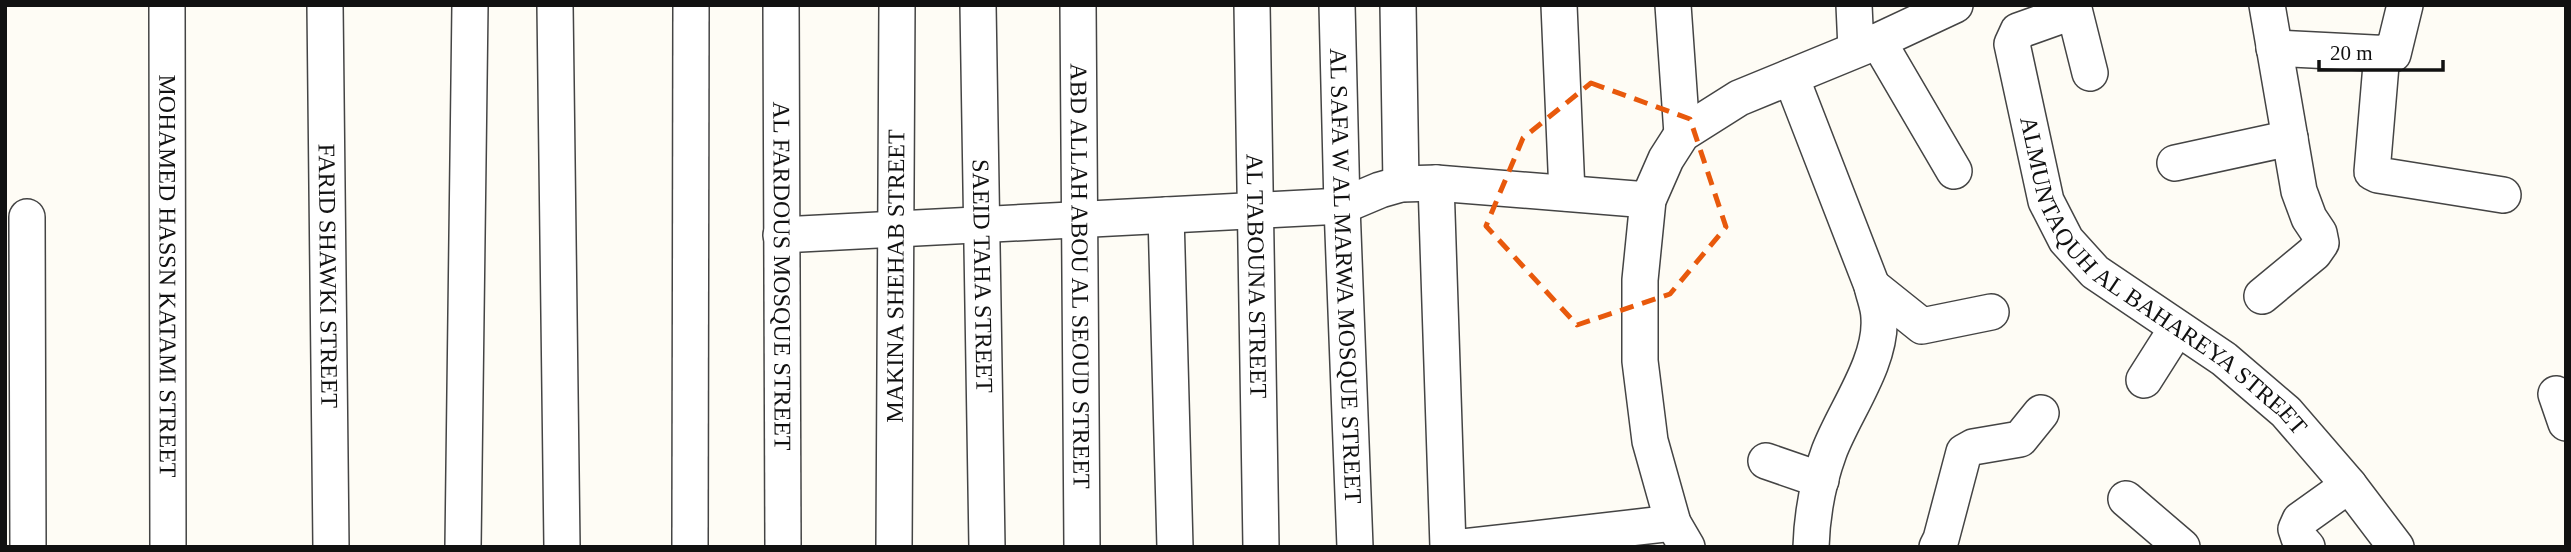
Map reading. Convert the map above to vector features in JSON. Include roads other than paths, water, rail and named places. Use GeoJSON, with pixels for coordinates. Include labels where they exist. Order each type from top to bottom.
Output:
{"type":"FeatureCollection","features":[{"type":"Feature","properties":{"kind":"street","name":"MOHAMED HASSN KATAMI STREET"},"geometry":{"type":"LineString","coordinates":[[167,5],[168,547]]}},
{"type":"Feature","properties":{"kind":"street","name":"FARID SHAWKI STREET"},"geometry":{"type":"LineString","coordinates":[[325,5],[331,547]]}},
{"type":"Feature","properties":{"kind":"street"},"geometry":{"type":"LineString","coordinates":[[463,547],[471,5]]}},
{"type":"Feature","properties":{"kind":"street"},"geometry":{"type":"LineString","coordinates":[[555,5],[562,547]]}},
{"type":"Feature","properties":{"kind":"street"},"geometry":{"type":"LineString","coordinates":[[691,5],[691,547]]}},
{"type":"Feature","properties":{"kind":"street","name":"AL FARDOUS MOSQUE STREET"},"geometry":{"type":"LineString","coordinates":[[781,5],[783,547]]}},
{"type":"Feature","properties":{"kind":"street","name":"MAKINA SHEHAB STREET"},"geometry":{"type":"LineString","coordinates":[[894,547],[897,5]]}},
{"type":"Feature","properties":{"kind":"street","name":"SAEID TAHA STREET"},"geometry":{"type":"LineString","coordinates":[[978,5],[987,547]]}},
{"type":"Feature","properties":{"kind":"street","name":"ABD ALLAH ABOU AL SEOUD STREET"},"geometry":{"type":"LineString","coordinates":[[1078,5],[1082,547]]}},
{"type":"Feature","properties":{"kind":"street","name":"AL TABOUNA STREET"},"geometry":{"type":"LineString","coordinates":[[1252,5],[1261,547]]}},
{"type":"Feature","properties":{"kind":"street","name":"AL SAFA W AL MARWA MOSQUE STREET"},"geometry":{"type":"LineString","coordinates":[[1337,5],[1355,547]]}},
{"type":"Feature","properties":{"kind":"street"},"geometry":{"type":"LineString","coordinates":[[1398,5],[1401,184]]}},
{"type":"Feature","properties":{"kind":"street"},"geometry":{"type":"LineString","coordinates":[[1559,5],[1567,193]]}},
{"type":"Feature","properties":{"kind":"street"},"geometry":{"type":"LineString","coordinates":[[1674,5],[1682,135]]}},
{"type":"Feature","properties":{"kind":"street"},"geometry":{"type":"LineString","coordinates":[[1854,5],[1867,45],[1954,171]]}},
{"type":"Feature","properties":{"kind":"street"},"geometry":{"type":"LineString","coordinates":[[2262,296],[2315,253],[2321,243],[2299,191],[2267,5]]}},
{"type":"Feature","properties":{"kind":"street"},"geometry":{"type":"LineString","coordinates":[[2274,48],[2393,54],[2405,5]]}},
{"type":"Feature","properties":{"kind":"street"},"geometry":{"type":"LineString","coordinates":[[1463,547],[1680,535],[1650,441],[1640,361],[1640,280],[1648,200],[1666,159],[1682,135],[1739,98],[1952,6]]}},
{"type":"Feature","properties":{"kind":"street"},"geometry":{"type":"LineString","coordinates":[[2073,8],[2090,73]]}},
{"type":"Feature","properties":{"kind":"street","name":"ALMUNTAQUH AL BAHAREYA STREET"},"geometry":{"type":"LineString","coordinates":[[2073,8],[2018,31],[2012,44],[2046,201],[2066,240],[2095,272],[2224,359],[2286,412],[2396,547]]}},
{"type":"Feature","properties":{"kind":"street"},"geometry":{"type":"LineString","coordinates":[[2382,53],[2372,172],[2503,195]]}},
{"type":"Feature","properties":{"kind":"street"},"geometry":{"type":"LineString","coordinates":[[1791,76],[1872,286],[1879,317],[1877,338],[1864,381],[1844,417],[1821,480],[1811,532],[1811,547]]}},
{"type":"Feature","properties":{"kind":"street"},"geometry":{"type":"LineString","coordinates":[[2175,163],[2290,138]]}},
{"type":"Feature","properties":{"kind":"street"},"geometry":{"type":"LineString","coordinates":[[781,235],[1342,206],[1401,184],[1436,183],[1648,200]]}},
{"type":"Feature","properties":{"kind":"street"},"geometry":{"type":"LineString","coordinates":[[1436,183],[1448,547]]}},
{"type":"Feature","properties":{"kind":"street"},"geometry":{"type":"LineString","coordinates":[[1166,215],[1175,547]]}},
{"type":"Feature","properties":{"kind":"street"},"geometry":{"type":"LineString","coordinates":[[27,217],[28,547]]}},
{"type":"Feature","properties":{"kind":"street"},"geometry":{"type":"LineString","coordinates":[[1872,286],[1922,326],[1991,313]]}},
{"type":"Feature","properties":{"kind":"street"},"geometry":{"type":"LineString","coordinates":[[2144,380],[2177,328]]}},
{"type":"Feature","properties":{"kind":"street"},"geometry":{"type":"LineString","coordinates":[[1937,547],[1964,452],[1973,447],[2020,439],[2041,413]]}},
{"type":"Feature","properties":{"kind":"street"},"geometry":{"type":"LineString","coordinates":[[1766,461],[1821,480]]}},
{"type":"Feature","properties":{"kind":"street"},"geometry":{"type":"LineString","coordinates":[[2307,547],[2299,538],[2296,528],[2300,520],[2348,485]]}},
{"type":"Feature","properties":{"kind":"street"},"geometry":{"type":"LineString","coordinates":[[2126,499],[2182,547]]}}]}
